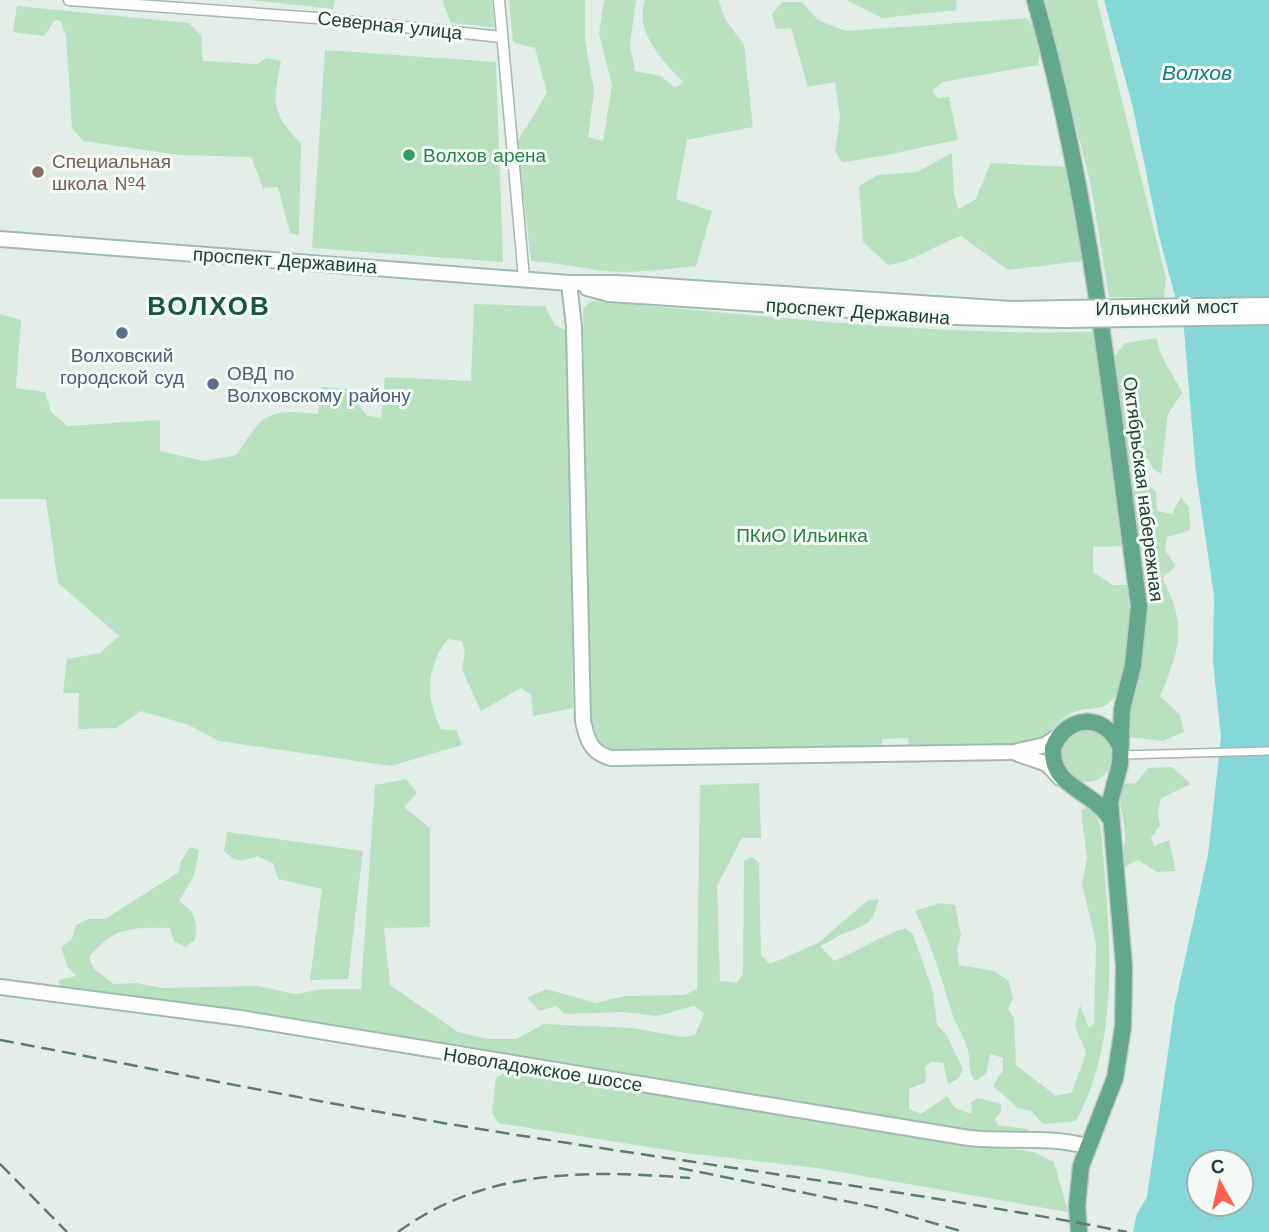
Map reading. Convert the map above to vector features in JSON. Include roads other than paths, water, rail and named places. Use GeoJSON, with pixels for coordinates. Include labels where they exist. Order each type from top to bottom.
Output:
{"type":"FeatureCollection","features":[{"type":"Feature","properties":{"kind":"main road","name":"Октябрьская набережная"},"geometry":{"type":"LineString","coordinates":[[1035,0],[1069,133],[1087,223],[1139,606],[1133,665],[1124,694],[1120,750],[1110,818],[1124,966],[1123,1027],[1115,1078],[1086,1146],[1078,1185],[1079,1232]]}},
{"type":"Feature","properties":{"kind":"main road","name":"проспект Державина"},"geometry":{"type":"LineString","coordinates":[[0,239],[569,283],[1065,314]]}},
{"type":"Feature","properties":{"kind":"main road"},"geometry":{"type":"LineString","coordinates":[[569,283],[575,327],[583,721],[587,741],[597,753],[611,758],[1014,752],[1045,745],[1075,723],[1098,723],[1107,728],[1120,750]]}},
{"type":"Feature","properties":{"kind":"main road","name":"Ильинский мост"},"geometry":{"type":"LineString","coordinates":[[1065,314],[1269,305]]}},
{"type":"Feature","properties":{"kind":"main road","name":"Ильинский мост"},"geometry":{"type":"LineString","coordinates":[[1065,314],[1269,317]]}},
{"type":"Feature","properties":{"kind":"main road"},"geometry":{"type":"LineString","coordinates":[[1098,723],[1117,709],[1124,694]]}},
{"type":"Feature","properties":{"kind":"main road"},"geometry":{"type":"LineString","coordinates":[[1057,737],[1052,760],[1064,781]]}},
{"type":"Feature","properties":{"kind":"main road"},"geometry":{"type":"LineString","coordinates":[[1014,752],[1047,764],[1064,781],[1096,800],[1110,818]]}},
{"type":"Feature","properties":{"kind":"main road"},"geometry":{"type":"LineString","coordinates":[[1079,789],[1094,789],[1107,783],[1117,772]]}},
{"type":"Feature","properties":{"kind":"main road","name":"Новоладожское шоссе"},"geometry":{"type":"LineString","coordinates":[[0,987],[240,1018],[969,1138],[1010,1142],[1066,1141],[1086,1146]]}},
{"type":"Feature","properties":{"kind":"street","name":"Северная улица"},"geometry":{"type":"LineString","coordinates":[[69,0],[317,18],[502,37]]}},
{"type":"Feature","properties":{"kind":"street"},"geometry":{"type":"LineString","coordinates":[[499,0],[524,278]]}},
{"type":"Feature","properties":{"kind":"street"},"geometry":{"type":"LineString","coordinates":[[1120,750],[1269,751]]}},
{"type":"Feature","properties":{"kind":"water","name":"Волхов"},"geometry":{"type":"Polygon","coordinates":[[[1104,0],[1269,0],[1269,1232],[1133,1232],[1137,1214],[1147,1197],[1175,1004],[1208,855],[1221,738],[1213,661],[1214,596],[1196,473],[1184,330],[1159,236],[1133,108],[1104,0]]]}},
{"type":"Feature","properties":{"kind":"railway"},"geometry":{"type":"LineString","coordinates":[[0,1040],[425,1120],[967,1204],[1127,1232]]}},
{"type":"Feature","properties":{"kind":"railway"},"geometry":{"type":"LineString","coordinates":[[0,1164],[67,1232]]}},
{"type":"Feature","properties":{"kind":"railway"},"geometry":{"type":"LineString","coordinates":[[679,1168],[885,1209],[964,1232]]}},
{"type":"Feature","properties":{"kind":"railway"},"geometry":{"type":"LineString","coordinates":[[398,1232],[431,1211],[466,1195],[539,1178],[614,1174],[690,1178]]}},
{"type":"Feature","properties":{"kind":"place","name":"Волхов арена"},"geometry":{"type":"Point","coordinates":[409,155]}},
{"type":"Feature","properties":{"kind":"place","name":"Специальная школа №4"},"geometry":{"type":"Point","coordinates":[38,172]}},
{"type":"Feature","properties":{"kind":"place","name":"Волховский городской суд"},"geometry":{"type":"Point","coordinates":[122,333]}},
{"type":"Feature","properties":{"kind":"place","name":"ОВД по Волховскому району"},"geometry":{"type":"Point","coordinates":[213,384]}},
{"type":"Feature","properties":{"kind":"district","name":"ВОЛХОВ"},"geometry":{"type":"Point","coordinates":[209,306]}},
{"type":"Feature","properties":{"kind":"park label","name":"ПКиО Ильинка"},"geometry":{"type":"Point","coordinates":[802,535]}}]}
